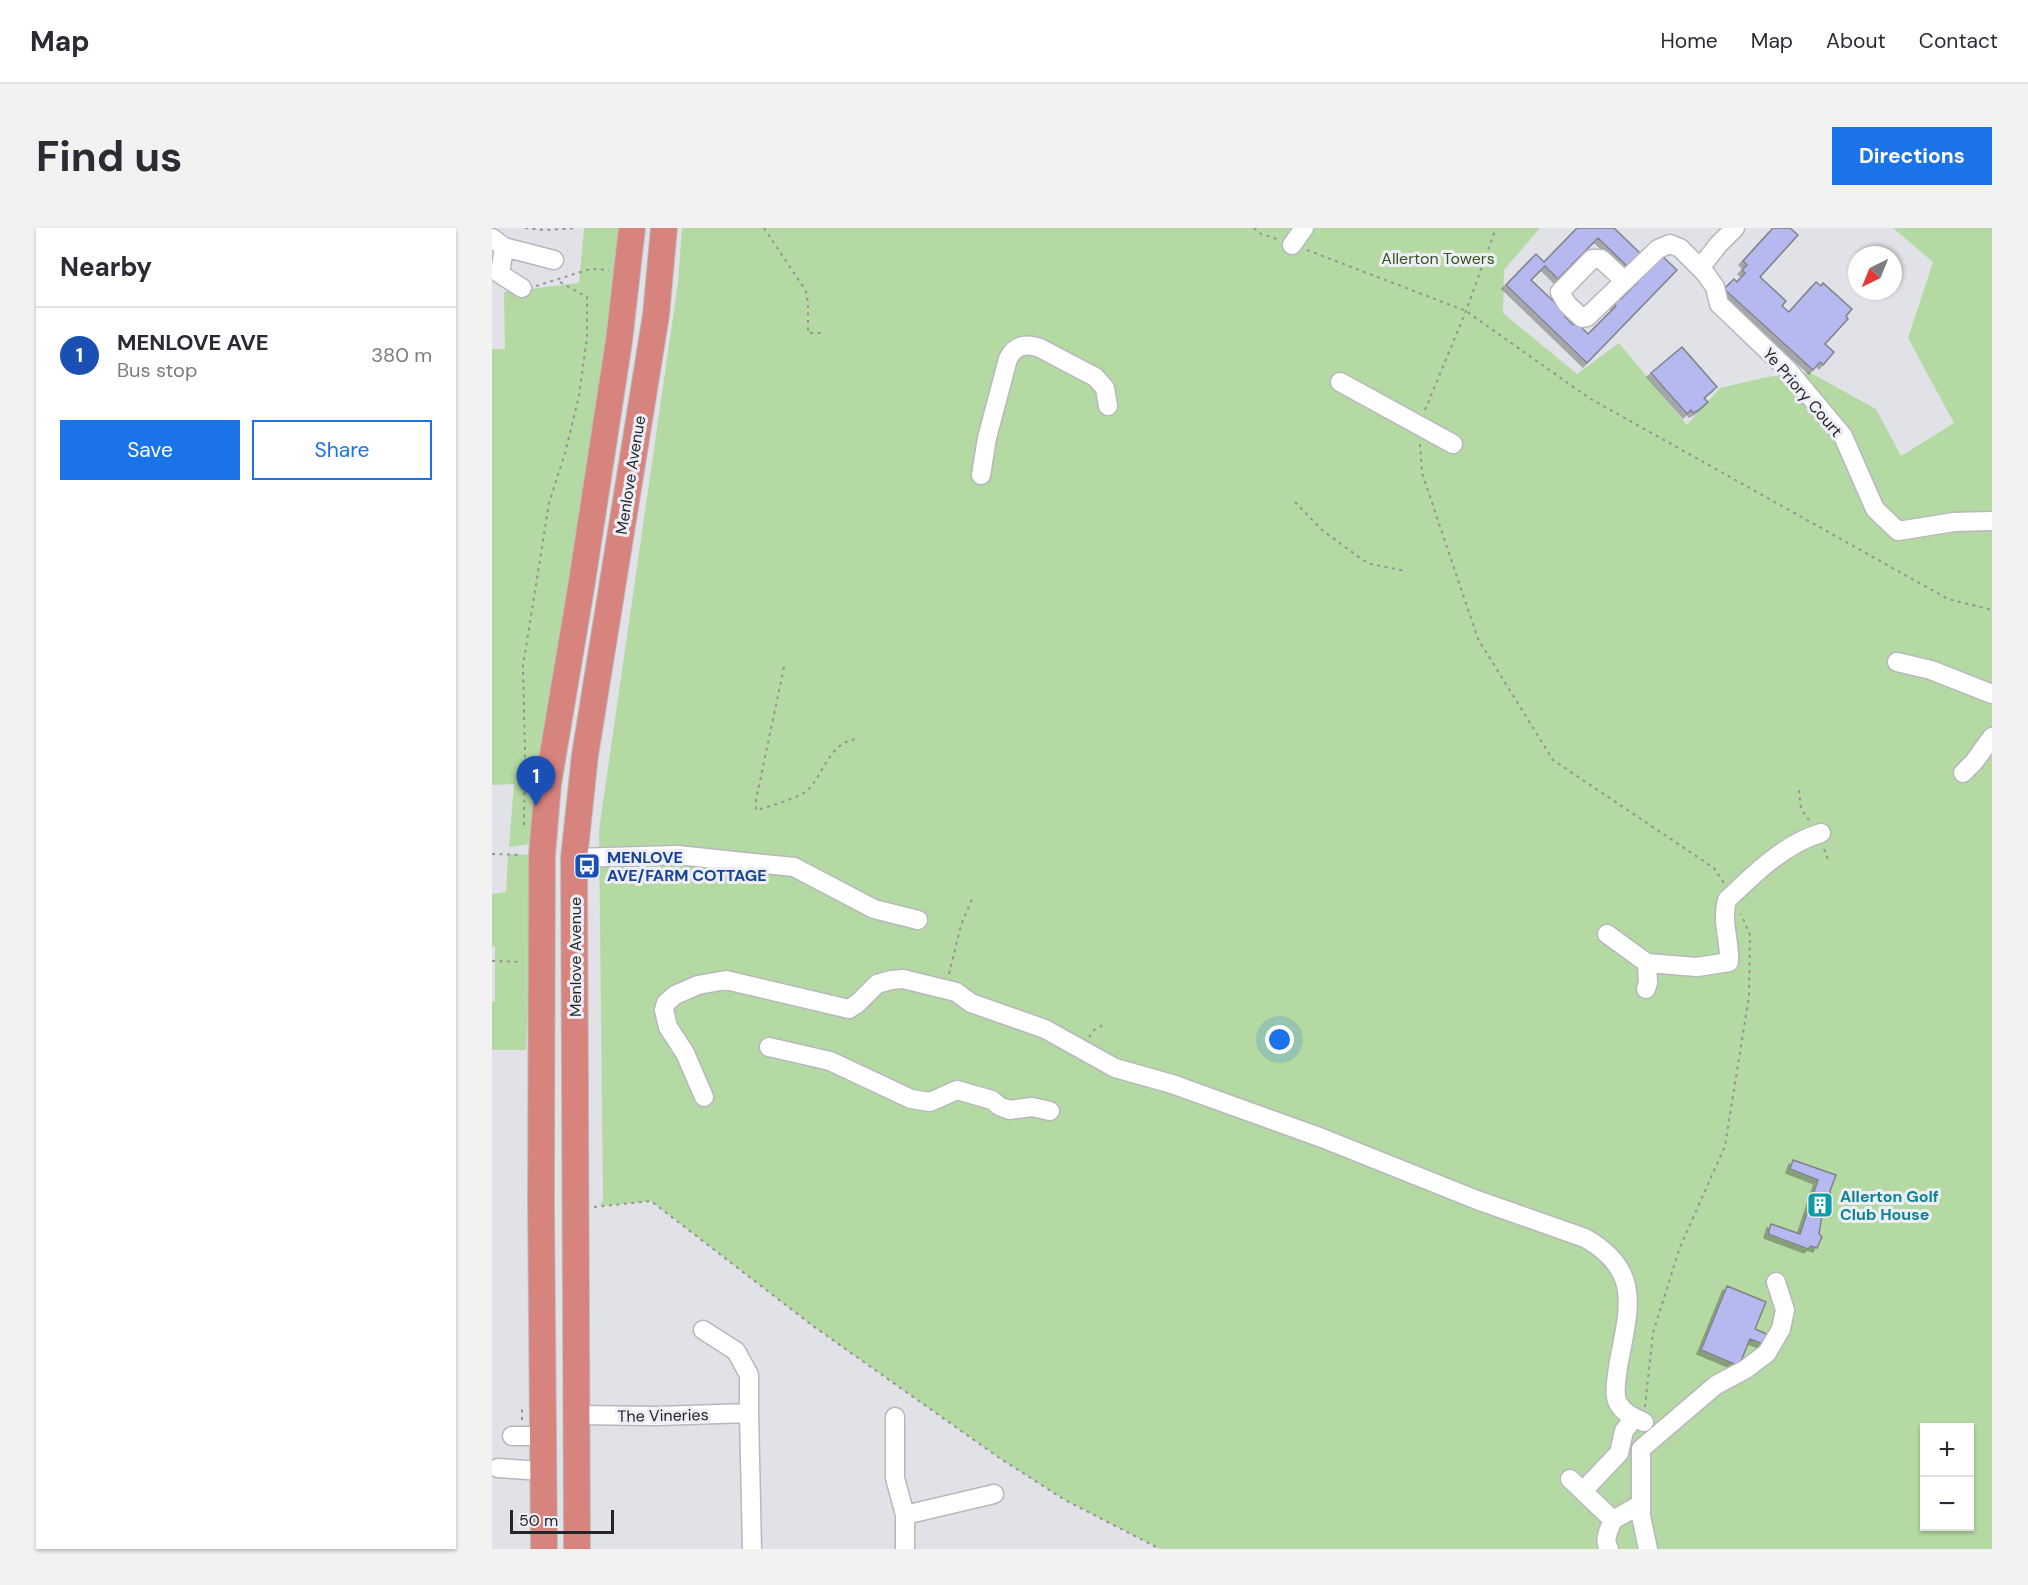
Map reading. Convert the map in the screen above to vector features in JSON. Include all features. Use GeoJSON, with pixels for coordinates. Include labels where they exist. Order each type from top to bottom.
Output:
{"type":"FeatureCollection","features":[{"type":"Feature","properties":{"kind":"highway","name":"Menlove Avenue"},"geometry":{"type":"LineString","coordinates":[[538,1533],[542,1471],[542,855],[548,784],[581,588],[628,270],[632,228]]}},
{"type":"Feature","properties":{"kind":"highway","name":"Menlove Avenue"},"geometry":{"type":"LineString","coordinates":[[577,1549],[574,858],[585,755],[656,315],[664,228]]}},
{"type":"Feature","properties":{"kind":"highway"},"geometry":{"type":"LineString","coordinates":[[542,855],[574,858]]}},
{"type":"Feature","properties":{"kind":"street"},"geometry":{"type":"LineString","coordinates":[[1292,244],[1304,228]]}},
{"type":"Feature","properties":{"kind":"street"},"geometry":{"type":"LineString","coordinates":[[1625,281],[1658,249],[1670,244],[1680,248],[1700,268],[1718,245],[1736,228]]}},
{"type":"Feature","properties":{"kind":"street"},"geometry":{"type":"LineString","coordinates":[[522,288],[500,274],[498,243],[554,260]]}},
{"type":"Feature","properties":{"kind":"street","name":"Ye Priory Court"},"geometry":{"type":"LineString","coordinates":[[1700,268],[1715,287],[1719,304],[1788,370],[1843,436],[1875,509],[1898,531],[1954,522],[1992,521]]}},
{"type":"Feature","properties":{"kind":"street"},"geometry":{"type":"LineString","coordinates":[[981,475],[987,438],[1008,359],[1019,347],[1031,345],[1040,348],[1095,376],[1105,388],[1108,406]]}},
{"type":"Feature","properties":{"kind":"street"},"geometry":{"type":"LineString","coordinates":[[1340,382],[1453,444]]}},
{"type":"Feature","properties":{"kind":"street"},"geometry":{"type":"LineString","coordinates":[[1898,662],[1931,670],[1992,694]]}},
{"type":"Feature","properties":{"kind":"street"},"geometry":{"type":"LineString","coordinates":[[1963,773],[1992,737]]}},
{"type":"Feature","properties":{"kind":"street"},"geometry":{"type":"LineString","coordinates":[[1607,934],[1647,963],[1697,967],[1729,962],[1729,941],[1725,930],[1724,912],[1726,900],[1783,851],[1821,833]]}},
{"type":"Feature","properties":{"kind":"street"},"geometry":{"type":"LineString","coordinates":[[574,858],[677,855],[794,867],[874,909],[918,920]]}},
{"type":"Feature","properties":{"kind":"street"},"geometry":{"type":"LineString","coordinates":[[1646,988],[1647,963]]}},
{"type":"Feature","properties":{"kind":"street"},"geometry":{"type":"LineString","coordinates":[[704,1097],[685,1053],[668,1027],[664,1010],[666,1003],[675,995],[698,985],[726,980],[849,1009],[858,1003],[871,988],[891,980],[903,979],[956,992],[971,1003],[983,1008],[1045,1029],[1114,1068],[1172,1084],[1322,1138],[1477,1200],[1585,1238],[1619,1265],[1629,1307],[1616,1380],[1617,1402],[1629,1416],[1639,1420]]}},
{"type":"Feature","properties":{"kind":"street"},"geometry":{"type":"LineString","coordinates":[[769,1047],[830,1061],[911,1099],[930,1102],[957,1090],[992,1100],[1009,1110],[1032,1107],[1050,1111]]}},
{"type":"Feature","properties":{"kind":"street"},"geometry":{"type":"LineString","coordinates":[[1648,1549],[1641,1516],[1641,1449],[1716,1385],[1746,1369],[1767,1353],[1781,1329],[1785,1310],[1776,1282]]}},
{"type":"Feature","properties":{"kind":"street"},"geometry":{"type":"LineString","coordinates":[[703,1330],[736,1352],[749,1375],[752,1549]]}},
{"type":"Feature","properties":{"kind":"street","name":"The Vineries"},"geometry":{"type":"LineString","coordinates":[[578,1415],[657,1416],[749,1413]]}},
{"type":"Feature","properties":{"kind":"street"},"geometry":{"type":"LineString","coordinates":[[895,1417],[895,1478],[905,1515],[905,1549]]}},
{"type":"Feature","properties":{"kind":"street"},"geometry":{"type":"LineString","coordinates":[[1613,1520],[1576,1485],[1619,1453],[1624,1431],[1639,1420]]}},
{"type":"Feature","properties":{"kind":"street"},"geometry":{"type":"LineString","coordinates":[[512,1436],[542,1436]]}},
{"type":"Feature","properties":{"kind":"street"},"geometry":{"type":"LineString","coordinates":[[498,1468],[542,1471]]}},
{"type":"Feature","properties":{"kind":"street"},"geometry":{"type":"LineString","coordinates":[[905,1515],[994,1494]]}},
{"type":"Feature","properties":{"kind":"street"},"geometry":{"type":"LineString","coordinates":[[1609,1549],[1606,1545],[1607,1533],[1613,1520],[1641,1504]]}},
{"type":"Feature","properties":{"kind":"path"},"geometry":{"type":"LineString","coordinates":[[525,228],[545,230],[577,228]]}},
{"type":"Feature","properties":{"kind":"path"},"geometry":{"type":"LineString","coordinates":[[764,228],[806,291],[808,333],[823,333]]}},
{"type":"Feature","properties":{"kind":"path"},"geometry":{"type":"LineString","coordinates":[[1254,228],[1261,234],[1466,311],[1589,398],[1948,598],[1992,610]]}},
{"type":"Feature","properties":{"kind":"path"},"geometry":{"type":"LineString","coordinates":[[1496,228],[1466,311],[1419,425],[1422,472],[1478,639],[1553,760],[1714,868],[1732,895],[1750,935],[1749,996],[1725,1146],[1680,1247],[1653,1332],[1639,1420]]}},
{"type":"Feature","properties":{"kind":"path"},"geometry":{"type":"LineString","coordinates":[[522,288],[558,281],[590,269],[628,270]]}},
{"type":"Feature","properties":{"kind":"path"},"geometry":{"type":"LineString","coordinates":[[524,832],[523,666],[549,503],[565,453],[579,396],[587,337],[587,297],[558,281]]}},
{"type":"Feature","properties":{"kind":"path"},"geometry":{"type":"LineString","coordinates":[[1295,502],[1322,530],[1360,558],[1370,564],[1406,571]]}},
{"type":"Feature","properties":{"kind":"path"},"geometry":{"type":"LineString","coordinates":[[784,667],[756,800],[756,810],[808,791],[836,748],[847,741],[856,739]]}},
{"type":"Feature","properties":{"kind":"path"},"geometry":{"type":"LineString","coordinates":[[492,854],[542,855]]}},
{"type":"Feature","properties":{"kind":"path"},"geometry":{"type":"LineString","coordinates":[[944,989],[961,925],[973,897]]}},
{"type":"Feature","properties":{"kind":"path"},"geometry":{"type":"LineString","coordinates":[[492,961],[541,962]]}},
{"type":"Feature","properties":{"kind":"path"},"geometry":{"type":"LineString","coordinates":[[592,1207],[651,1201],[813,1326],[998,1458],[1065,1500],[1157,1548]]}},
{"type":"Feature","properties":{"kind":"green space"},"geometry":{"type":"Polygon","coordinates":[[[584,228],[620,228],[611,323],[537,843],[509,847],[514,784],[492,785],[492,349],[505,349],[504,292],[579,283],[584,228]]]}},
{"type":"Feature","properties":{"kind":"green space","name":"Allerton Towers"},"geometry":{"type":"Polygon","coordinates":[[[682,228],[1540,228],[1504,270],[1503,313],[1577,374],[1619,343],[1687,425],[1720,388],[1767,377],[1809,372],[1876,409],[1901,456],[1954,423],[1908,338],[1933,262],[1893,228],[1992,228],[1992,1549],[1160,1549],[1065,1500],[998,1457],[813,1326],[651,1201],[600,1206],[603,1200],[599,830],[678,283],[682,228]]]}},
{"type":"Feature","properties":{"kind":"green space"},"geometry":{"type":"Polygon","coordinates":[[[508,854],[534,855],[526,1050],[492,1050],[495,947],[492,946],[492,894],[506,892],[508,854]]]}},
{"type":"Feature","properties":{"kind":"building"},"geometry":{"type":"Polygon","coordinates":[[[1577,228],[1614,228],[1643,256],[1630,269],[1598,238],[1558,279],[1545,266],[1531,280],[1567,314],[1565,317],[1573,325],[1576,322],[1588,334],[1616,306],[1612,302],[1617,296],[1621,299],[1638,282],[1636,280],[1643,272],[1645,274],[1662,256],[1677,270],[1587,363],[1506,285],[1536,254],[1544,262],[1577,228]]]}},
{"type":"Feature","properties":{"kind":"building"},"geometry":{"type":"Polygon","coordinates":[[[1773,228],[1790,228],[1798,235],[1760,277],[1786,301],[1782,306],[1789,312],[1816,282],[1821,286],[1823,283],[1852,309],[1846,316],[1848,319],[1825,344],[1834,352],[1823,365],[1820,362],[1813,370],[1724,289],[1734,279],[1737,282],[1745,273],[1742,270],[1747,265],[1743,261],[1773,228]]]}},
{"type":"Feature","properties":{"kind":"building"},"geometry":{"type":"Polygon","coordinates":[[[1682,347],[1717,387],[1704,398],[1708,402],[1699,410],[1693,413],[1691,410],[1687,414],[1651,373],[1682,347]]]}},
{"type":"Feature","properties":{"kind":"building","name":"Allerton Golf Club House"},"geometry":{"type":"Polygon","coordinates":[[[1793,1160],[1836,1175],[1830,1191],[1832,1202],[1830,1209],[1822,1215],[1819,1234],[1822,1237],[1817,1248],[1811,1246],[1808,1249],[1768,1234],[1771,1224],[1800,1234],[1818,1180],[1790,1169],[1793,1160]]]}},
{"type":"Feature","properties":{"kind":"building"},"geometry":{"type":"Polygon","coordinates":[[[1727,1286],[1766,1302],[1755,1329],[1769,1335],[1765,1345],[1750,1339],[1739,1366],[1701,1350],[1727,1286]]]}},
{"type":"Feature","properties":{"kind":"place","name":"MENLOVE AVE"},"geometry":{"type":"Point","coordinates":[536,806]}},
{"type":"Feature","properties":{"kind":"place","name":"MENLOVE AVE/FARM COTTAGE"},"geometry":{"type":"Point","coordinates":[587,866]}},
{"type":"Feature","properties":{"kind":"place","name":"Allerton Golf Club House"},"geometry":{"type":"Point","coordinates":[1820,1205]}}]}
